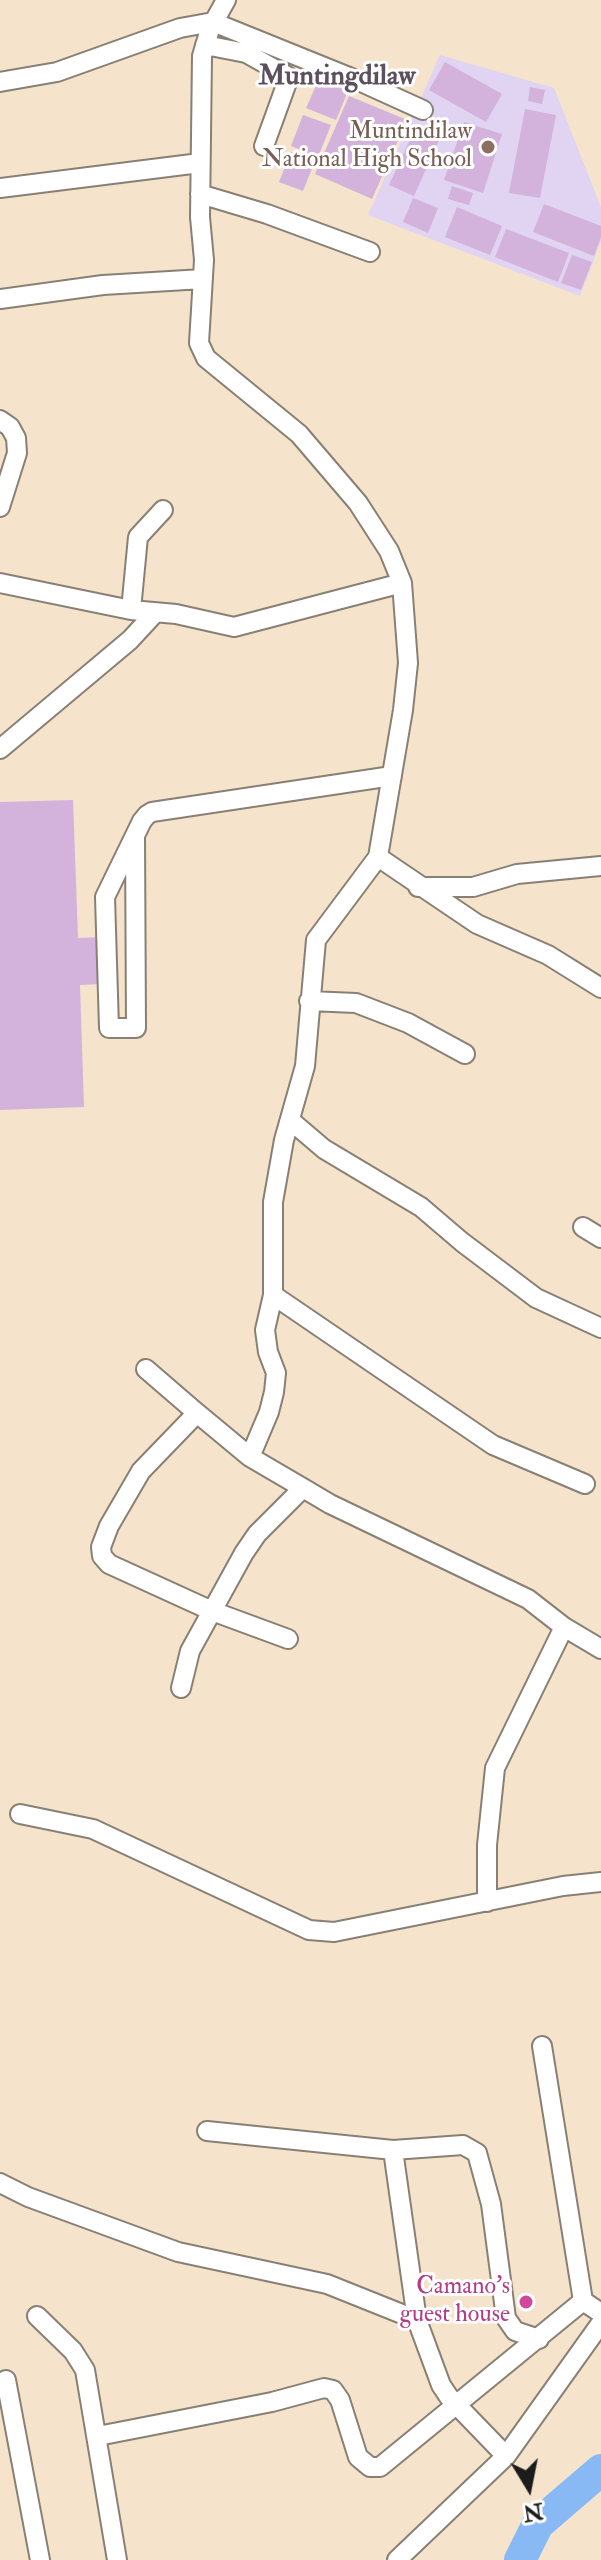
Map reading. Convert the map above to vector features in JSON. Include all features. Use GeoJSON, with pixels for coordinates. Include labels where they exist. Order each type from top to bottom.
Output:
{"type":"FeatureCollection","features":[{"type":"Feature","properties":{"kind":"street"},"geometry":{"type":"LineString","coordinates":[[226,0],[213,22],[202,56],[200,194],[203,279],[199,343],[206,358],[299,434],[358,503],[389,551],[402,583],[408,663],[378,857],[316,940],[305,1066],[284,1140],[273,1202],[273,1295],[265,1330],[268,1352],[276,1373],[274,1392],[250,1457]]}},
{"type":"Feature","properties":{"kind":"street"},"geometry":{"type":"LineString","coordinates":[[0,82],[57,72],[168,32],[213,22],[346,75],[423,110]]}},
{"type":"Feature","properties":{"kind":"street"},"geometry":{"type":"LineString","coordinates":[[205,45],[246,53],[289,77],[264,146]]}},
{"type":"Feature","properties":{"kind":"street"},"geometry":{"type":"LineString","coordinates":[[0,188],[200,163]]}},
{"type":"Feature","properties":{"kind":"street"},"geometry":{"type":"LineString","coordinates":[[200,194],[267,214],[370,252]]}},
{"type":"Feature","properties":{"kind":"street"},"geometry":{"type":"LineString","coordinates":[[2,303],[103,285],[203,279]]}},
{"type":"Feature","properties":{"kind":"street"},"geometry":{"type":"LineString","coordinates":[[0,420],[10,427],[16,438],[17,453],[0,507]]}},
{"type":"Feature","properties":{"kind":"street"},"geometry":{"type":"LineString","coordinates":[[131,610],[138,537],[163,510]]}},
{"type":"Feature","properties":{"kind":"street"},"geometry":{"type":"LineString","coordinates":[[0,583],[234,627],[402,583]]}},
{"type":"Feature","properties":{"kind":"street"},"geometry":{"type":"LineString","coordinates":[[0,749],[130,640],[155,613]]}},
{"type":"Feature","properties":{"kind":"street"},"geometry":{"type":"LineString","coordinates":[[135,836],[136,1028],[109,1028],[105,897],[142,821],[152,812],[392,776]]}},
{"type":"Feature","properties":{"kind":"street"},"geometry":{"type":"LineString","coordinates":[[378,857],[418,887],[477,924],[548,955],[601,988]]}},
{"type":"Feature","properties":{"kind":"street"},"geometry":{"type":"LineString","coordinates":[[418,887],[473,887],[517,874],[601,866]]}},
{"type":"Feature","properties":{"kind":"street"},"geometry":{"type":"LineString","coordinates":[[309,1001],[356,1003],[408,1023],[465,1054]]}},
{"type":"Feature","properties":{"kind":"street"},"geometry":{"type":"LineString","coordinates":[[290,1120],[324,1149],[421,1207],[536,1298],[601,1328]]}},
{"type":"Feature","properties":{"kind":"street"},"geometry":{"type":"LineString","coordinates":[[583,1227],[601,1238]]}},
{"type":"Feature","properties":{"kind":"street"},"geometry":{"type":"LineString","coordinates":[[273,1295],[493,1445],[585,1484]]}},
{"type":"Feature","properties":{"kind":"street"},"geometry":{"type":"LineString","coordinates":[[146,1369],[250,1457],[330,1504],[528,1599],[564,1627],[601,1649]]}},
{"type":"Feature","properties":{"kind":"street"},"geometry":{"type":"LineString","coordinates":[[197,1413],[141,1471],[109,1526],[101,1550],[109,1564],[212,1611],[288,1639]]}},
{"type":"Feature","properties":{"kind":"street"},"geometry":{"type":"LineString","coordinates":[[181,1688],[190,1651],[257,1534],[303,1488]]}},
{"type":"Feature","properties":{"kind":"street"},"geometry":{"type":"LineString","coordinates":[[487,1902],[487,1845],[495,1768],[564,1627]]}},
{"type":"Feature","properties":{"kind":"street"},"geometry":{"type":"LineString","coordinates":[[20,1814],[93,1829],[309,1930],[334,1932],[563,1886],[601,1882]]}},
{"type":"Feature","properties":{"kind":"street"},"geometry":{"type":"LineString","coordinates":[[542,2046],[583,2301],[601,2313]]}},
{"type":"Feature","properties":{"kind":"street"},"geometry":{"type":"LineString","coordinates":[[207,2131],[393,2150],[463,2145],[477,2153],[491,2204],[506,2318],[515,2331],[539,2339]]}},
{"type":"Feature","properties":{"kind":"street"},"geometry":{"type":"LineString","coordinates":[[393,2150],[417,2320],[441,2385],[506,2456]]}},
{"type":"Feature","properties":{"kind":"street"},"geometry":{"type":"LineString","coordinates":[[0,2183],[28,2197],[178,2252],[327,2284],[417,2320]]}},
{"type":"Feature","properties":{"kind":"street"},"geometry":{"type":"LineString","coordinates":[[98,2436],[272,2402],[324,2388],[333,2390],[340,2400],[358,2457],[375,2468],[458,2405],[583,2301]]}},
{"type":"Feature","properties":{"kind":"street"},"geometry":{"type":"LineString","coordinates":[[37,2316],[81,2360],[85,2370],[117,2560]]}},
{"type":"Feature","properties":{"kind":"street"},"geometry":{"type":"LineString","coordinates":[[397,2560],[506,2456],[601,2323]]}},
{"type":"Feature","properties":{"kind":"street"},"geometry":{"type":"LineString","coordinates":[[6,2380],[40,2560]]}},
{"type":"Feature","properties":{"kind":"shaded area","name":"Muntindilaw National High School"},"geometry":{"type":"Polygon","coordinates":[[[440,55],[554,88],[601,207],[601,241],[580,296],[368,215],[440,55]]]}},
{"type":"Feature","properties":{"kind":"building"},"geometry":{"type":"Polygon","coordinates":[[[445,62],[502,94],[486,122],[429,90],[445,62]]]}},
{"type":"Feature","properties":{"kind":"building"},"geometry":{"type":"Polygon","coordinates":[[[319,79],[348,91],[336,120],[306,108],[319,79]]]}},
{"type":"Feature","properties":{"kind":"building"},"geometry":{"type":"Polygon","coordinates":[[[530,87],[545,90],[542,104],[528,101],[530,87]]]}},
{"type":"Feature","properties":{"kind":"building"},"geometry":{"type":"Polygon","coordinates":[[[349,96],[407,120],[372,199],[315,174],[349,96]]]}},
{"type":"Feature","properties":{"kind":"building"},"geometry":{"type":"Polygon","coordinates":[[[525,109],[556,115],[540,198],[509,193],[525,109]]]}},
{"type":"Feature","properties":{"kind":"building"},"geometry":{"type":"Polygon","coordinates":[[[303,115],[331,125],[318,157],[291,146],[303,115]]]}},
{"type":"Feature","properties":{"kind":"building"},"geometry":{"type":"Polygon","coordinates":[[[464,122],[502,134],[483,193],[444,180],[464,122]]]}},
{"type":"Feature","properties":{"kind":"building"},"geometry":{"type":"Polygon","coordinates":[[[415,129],[439,140],[414,196],[389,185],[415,129]]]}},
{"type":"Feature","properties":{"kind":"building"},"geometry":{"type":"Polygon","coordinates":[[[291,152],[315,161],[303,191],[279,182],[291,152]]]}},
{"type":"Feature","properties":{"kind":"building"},"geometry":{"type":"Polygon","coordinates":[[[452,186],[473,193],[469,205],[448,199],[452,186]]]}},
{"type":"Feature","properties":{"kind":"building"},"geometry":{"type":"Polygon","coordinates":[[[413,198],[438,208],[428,233],[403,222],[413,198]]]}},
{"type":"Feature","properties":{"kind":"building"},"geometry":{"type":"Polygon","coordinates":[[[544,204],[601,226],[601,237],[594,256],[533,232],[544,204]]]}},
{"type":"Feature","properties":{"kind":"building"},"geometry":{"type":"Polygon","coordinates":[[[457,207],[502,226],[490,255],[445,237],[457,207]]]}},
{"type":"Feature","properties":{"kind":"building"},"geometry":{"type":"Polygon","coordinates":[[[506,229],[569,253],[558,282],[495,257],[506,229]]]}},
{"type":"Feature","properties":{"kind":"building"},"geometry":{"type":"Polygon","coordinates":[[[572,255],[592,262],[581,290],[561,283],[572,255]]]}},
{"type":"Feature","properties":{"kind":"building"},"geometry":{"type":"Polygon","coordinates":[[[73,800],[78,938],[102,937],[103,984],[80,985],[84,1107],[0,1110],[0,802],[73,800]]]}},
{"type":"Feature","properties":{"kind":"waterway"},"geometry":{"type":"LineString","coordinates":[[520,2560],[538,2524],[601,2470]]}},
{"type":"Feature","properties":{"kind":"place","name":"Muntindilaw National High School"},"geometry":{"type":"Point","coordinates":[488,147]}},
{"type":"Feature","properties":{"kind":"place","name":"Camano's guest house"},"geometry":{"type":"Point","coordinates":[526,2302]}},
{"type":"Feature","properties":{"kind":"district","name":"Muntingdilaw"},"geometry":{"type":"Point","coordinates":[337,78]}}]}
